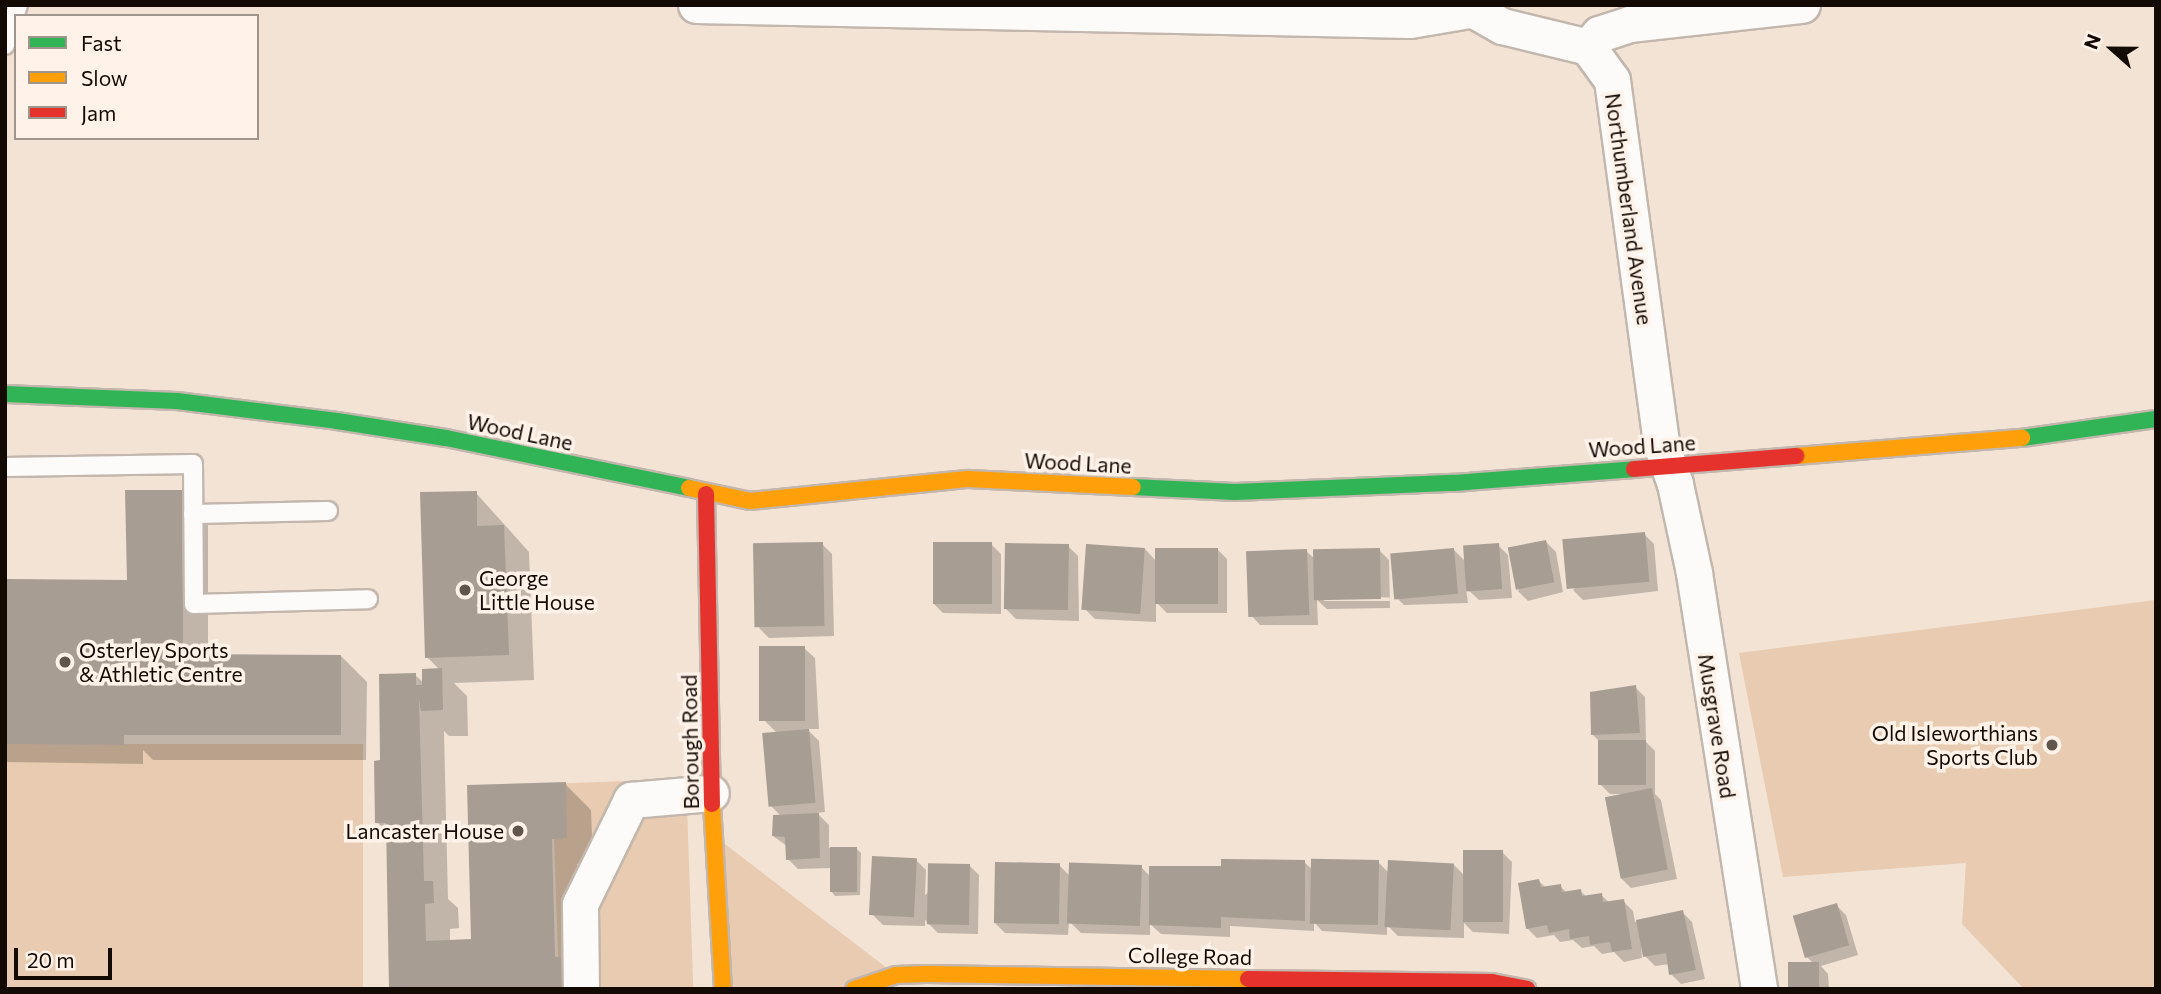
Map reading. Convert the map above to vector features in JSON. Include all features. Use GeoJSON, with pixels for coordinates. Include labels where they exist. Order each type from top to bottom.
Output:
{"type":"FeatureCollection","features":[{"type":"Feature","properties":{"kind":"street"},"geometry":{"type":"LineString","coordinates":[[696,5],[1410,20],[1467,8],[1502,26],[1588,47],[1600,34],[1629,24],[1802,5]]}},
{"type":"Feature","properties":{"kind":"street","name":"Northumberland Avenue"},"geometry":{"type":"LineString","coordinates":[[1588,47],[1612,80],[1661,444],[1669,466]]}},
{"type":"Feature","properties":{"kind":"street","name":"Wood Lane"},"geometry":{"type":"LineString","coordinates":[[5,394],[177,401],[337,421],[446,438],[750,501],[968,479],[1235,492],[1454,483],[2043,436],[2156,419]]}},
{"type":"Feature","properties":{"kind":"street","name":"Musgrave Road"},"geometry":{"type":"LineString","coordinates":[[1669,466],[1694,573],[1759,989]]}},
{"type":"Feature","properties":{"kind":"street","name":"Borough Road"},"geometry":{"type":"LineString","coordinates":[[706,494],[711,793],[723,989]]}},
{"type":"Feature","properties":{"kind":"street"},"geometry":{"type":"LineString","coordinates":[[581,989],[580,904],[628,790],[711,793]]}},
{"type":"Feature","properties":{"kind":"street","name":"College Road"},"geometry":{"type":"LineString","coordinates":[[854,989],[896,975],[1069,982],[1430,986],[1492,982],[1527,989]]}},
{"type":"Feature","properties":{"kind":"lane"},"geometry":{"type":"LineString","coordinates":[[5,45],[14,17]]}},
{"type":"Feature","properties":{"kind":"lane"},"geometry":{"type":"LineString","coordinates":[[5,467],[193,464],[194,604],[368,599]]}},
{"type":"Feature","properties":{"kind":"lane"},"geometry":{"type":"LineString","coordinates":[[193,514],[328,511]]}},
{"type":"Feature","properties":{"kind":"shaded area","name":"Old Isleworthians Sports Club"},"geometry":{"type":"Polygon","coordinates":[[[2156,600],[2156,989],[2024,989],[1962,924],[1966,863],[1783,877],[1739,653],[2156,600]]]}},
{"type":"Feature","properties":{"kind":"shaded area"},"geometry":{"type":"Polygon","coordinates":[[[5,744],[363,744],[363,989],[5,989],[5,744]]]}},
{"type":"Feature","properties":{"kind":"shaded area"},"geometry":{"type":"Polygon","coordinates":[[[686,779],[693,989],[559,989],[552,784],[686,779]]]}},
{"type":"Feature","properties":{"kind":"shaded area"},"geometry":{"type":"Polygon","coordinates":[[[713,835],[896,975],[868,989],[723,989],[713,835]]]}},
{"type":"Feature","properties":{"kind":"building"},"geometry":{"type":"Polygon","coordinates":[[[125,490],[183,490],[183,654],[341,655],[341,735],[124,735],[124,745],[5,744],[5,579],[127,580],[125,490]]]}},
{"type":"Feature","properties":{"kind":"building","name":"George Little House"},"geometry":{"type":"Polygon","coordinates":[[[477,491],[477,526],[504,525],[509,655],[425,658],[420,492],[477,491]]]}},
{"type":"Feature","properties":{"kind":"building"},"geometry":{"type":"Polygon","coordinates":[[[1645,532],[1649,582],[1567,589],[1562,539],[1645,532]]]}},
{"type":"Feature","properties":{"kind":"building"},"geometry":{"type":"Polygon","coordinates":[[[1546,540],[1554,582],[1516,590],[1508,547],[1546,540]]]}},
{"type":"Feature","properties":{"kind":"building"},"geometry":{"type":"Polygon","coordinates":[[[823,542],[824,626],[754,627],[753,543],[823,542]]]}},
{"type":"Feature","properties":{"kind":"building"},"geometry":{"type":"Polygon","coordinates":[[[933,542],[992,542],[992,604],[933,604],[933,542]]]}},
{"type":"Feature","properties":{"kind":"building"},"geometry":{"type":"Polygon","coordinates":[[[1005,543],[1069,544],[1068,610],[1004,609],[1005,543]]]}},
{"type":"Feature","properties":{"kind":"building"},"geometry":{"type":"Polygon","coordinates":[[[1499,543],[1502,589],[1466,591],[1463,546],[1499,543]]]}},
{"type":"Feature","properties":{"kind":"building"},"geometry":{"type":"Polygon","coordinates":[[[1086,544],[1145,548],[1140,614],[1081,610],[1086,544]]]}},
{"type":"Feature","properties":{"kind":"building"},"geometry":{"type":"Polygon","coordinates":[[[1155,548],[1218,548],[1218,604],[1155,604],[1155,548]]]}},
{"type":"Feature","properties":{"kind":"building"},"geometry":{"type":"Polygon","coordinates":[[[1380,548],[1381,599],[1314,600],[1313,549],[1380,548]]]}},
{"type":"Feature","properties":{"kind":"building"},"geometry":{"type":"Polygon","coordinates":[[[1454,548],[1458,594],[1394,599],[1390,554],[1454,548]]]}},
{"type":"Feature","properties":{"kind":"building"},"geometry":{"type":"Polygon","coordinates":[[[1307,549],[1309,615],[1248,617],[1246,551],[1307,549]]]}},
{"type":"Feature","properties":{"kind":"building"},"geometry":{"type":"Polygon","coordinates":[[[759,646],[805,646],[805,721],[759,721],[759,646]]]}},
{"type":"Feature","properties":{"kind":"building","name":"Lancaster House"},"geometry":{"type":"Polygon","coordinates":[[[442,668],[443,710],[421,711],[419,699],[424,881],[433,881],[434,903],[425,904],[426,941],[471,939],[467,785],[566,782],[567,838],[552,839],[555,957],[561,957],[562,989],[389,989],[386,823],[375,823],[374,761],[380,760],[379,674],[416,673],[416,685],[422,685],[422,669],[442,668]]]}},
{"type":"Feature","properties":{"kind":"building"},"geometry":{"type":"Polygon","coordinates":[[[1636,685],[1640,733],[1591,735],[1590,692],[1636,685]]]}},
{"type":"Feature","properties":{"kind":"building"},"geometry":{"type":"Polygon","coordinates":[[[809,729],[815,803],[769,807],[762,733],[809,729]]]}},
{"type":"Feature","properties":{"kind":"building"},"geometry":{"type":"Polygon","coordinates":[[[1598,740],[1646,740],[1646,785],[1598,785],[1598,740]]]}},
{"type":"Feature","properties":{"kind":"building"},"geometry":{"type":"Polygon","coordinates":[[[1652,788],[1668,869],[1621,879],[1605,797],[1652,788]]]}},
{"type":"Feature","properties":{"kind":"building"},"geometry":{"type":"Polygon","coordinates":[[[819,813],[820,858],[786,860],[785,837],[772,836],[773,815],[819,813]]]}},
{"type":"Feature","properties":{"kind":"building"},"geometry":{"type":"Polygon","coordinates":[[[830,847],[857,847],[857,892],[830,892],[830,847]]]}},
{"type":"Feature","properties":{"kind":"building"},"geometry":{"type":"Polygon","coordinates":[[[1463,850],[1503,850],[1503,922],[1463,922],[1463,850]]]}},
{"type":"Feature","properties":{"kind":"building"},"geometry":{"type":"Polygon","coordinates":[[[872,856],[917,858],[914,917],[869,915],[872,856]]]}},
{"type":"Feature","properties":{"kind":"building"},"geometry":{"type":"Polygon","coordinates":[[[1221,859],[1305,860],[1305,921],[1221,917],[1221,928],[1149,925],[1149,866],[1221,866],[1221,859]]]}},
{"type":"Feature","properties":{"kind":"building"},"geometry":{"type":"Polygon","coordinates":[[[1311,859],[1379,860],[1378,925],[1310,924],[1311,859]]]}},
{"type":"Feature","properties":{"kind":"building"},"geometry":{"type":"Polygon","coordinates":[[[1388,860],[1454,863],[1450,930],[1384,927],[1388,860]]]}},
{"type":"Feature","properties":{"kind":"building"},"geometry":{"type":"Polygon","coordinates":[[[995,862],[1060,863],[1059,924],[994,923],[995,862]]]}},
{"type":"Feature","properties":{"kind":"building"},"geometry":{"type":"Polygon","coordinates":[[[1069,862],[1142,865],[1140,926],[1067,923],[1069,862]]]}},
{"type":"Feature","properties":{"kind":"building"},"geometry":{"type":"Polygon","coordinates":[[[928,863],[970,864],[969,925],[927,924],[928,863]]]}},
{"type":"Feature","properties":{"kind":"building"},"geometry":{"type":"Polygon","coordinates":[[[1539,879],[1541,887],[1561,884],[1562,892],[1581,889],[1582,896],[1602,893],[1603,902],[1624,899],[1632,949],[1612,952],[1610,942],[1590,945],[1589,936],[1570,939],[1569,929],[1549,933],[1547,925],[1526,929],[1518,883],[1539,879]]]}},
{"type":"Feature","properties":{"kind":"building"},"geometry":{"type":"Polygon","coordinates":[[[1837,903],[1849,945],[1805,958],[1793,916],[1837,903]]]}},
{"type":"Feature","properties":{"kind":"building"},"geometry":{"type":"Polygon","coordinates":[[[1683,910],[1696,970],[1669,975],[1666,953],[1643,957],[1636,920],[1683,910]]]}},
{"type":"Feature","properties":{"kind":"building"},"geometry":{"type":"Polygon","coordinates":[[[1788,962],[1819,962],[1819,989],[1788,989],[1788,962]]]}},
{"type":"Feature","properties":{"kind":"traffic: fast"},"geometry":{"type":"LineString","coordinates":[[5,394],[177,401],[337,421],[446,438],[689,488]]}},
{"type":"Feature","properties":{"kind":"traffic: fast"},"geometry":{"type":"LineString","coordinates":[[2022,438],[2156,419]]}},
{"type":"Feature","properties":{"kind":"traffic: fast"},"geometry":{"type":"LineString","coordinates":[[1133,487],[1235,492],[1454,483],[1634,469]]}},
{"type":"Feature","properties":{"kind":"traffic: slow"},"geometry":{"type":"LineString","coordinates":[[1796,456],[2022,438]]}},
{"type":"Feature","properties":{"kind":"traffic: slow"},"geometry":{"type":"LineString","coordinates":[[689,488],[750,501],[968,479],[1133,487]]}},
{"type":"Feature","properties":{"kind":"traffic: slow"},"geometry":{"type":"LineString","coordinates":[[712,804],[723,989]]}},
{"type":"Feature","properties":{"kind":"traffic: slow"},"geometry":{"type":"LineString","coordinates":[[854,989],[896,975],[926,974],[1248,979]]}},
{"type":"Feature","properties":{"kind":"traffic: jam"},"geometry":{"type":"LineString","coordinates":[[1634,469],[1796,456]]}},
{"type":"Feature","properties":{"kind":"traffic: jam"},"geometry":{"type":"LineString","coordinates":[[706,494],[712,804]]}},
{"type":"Feature","properties":{"kind":"traffic: jam"},"geometry":{"type":"LineString","coordinates":[[1248,979],[1492,982],[1527,989]]}},
{"type":"Feature","properties":{"kind":"place","name":"George Little House"},"geometry":{"type":"Point","coordinates":[465,590]}},
{"type":"Feature","properties":{"kind":"place","name":"Osterley Sports & Athletic Centre"},"geometry":{"type":"Point","coordinates":[65,662]}},
{"type":"Feature","properties":{"kind":"place","name":"Old Isleworthians Sports Club"},"geometry":{"type":"Point","coordinates":[2052,745]}},
{"type":"Feature","properties":{"kind":"place","name":"Lancaster House"},"geometry":{"type":"Point","coordinates":[518,831]}}]}
